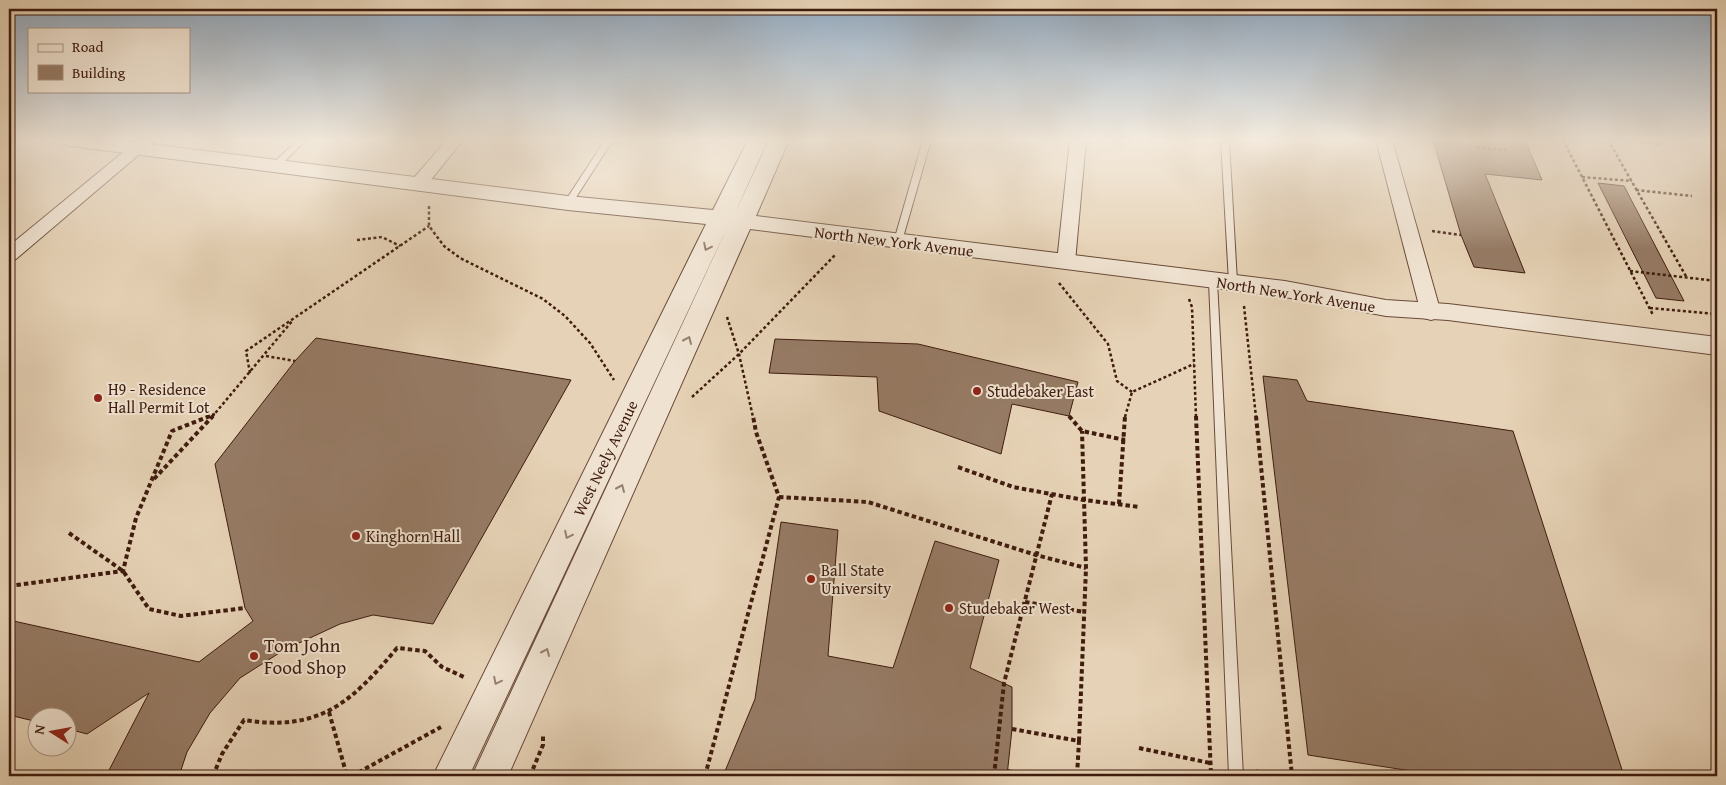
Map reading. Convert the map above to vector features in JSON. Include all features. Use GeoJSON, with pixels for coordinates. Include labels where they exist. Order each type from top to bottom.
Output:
{"type":"FeatureCollection","features":[{"type":"Feature","properties":{"kind":"street"},"geometry":{"type":"LineString","coordinates":[[9,255],[104,177]]}},
{"type":"Feature","properties":{"kind":"street","name":"North New York Avenue"},"geometry":{"type":"LineString","coordinates":[[337,177],[424,193],[568,203],[731,220],[898,241],[1060,269],[1223,281],[1285,289],[1356,304],[1457,313],[1717,346]]}},
{"type":"Feature","properties":{"kind":"street"},"geometry":{"type":"LineString","coordinates":[[424,193],[434,177]]}},
{"type":"Feature","properties":{"kind":"street","name":"West Neely Avenue"},"geometry":{"type":"LineString","coordinates":[[490,776],[731,220],[746,177]]}},
{"type":"Feature","properties":{"kind":"street","name":"West Neely Avenue"},"geometry":{"type":"LineString","coordinates":[[451,776],[731,220],[757,177]]}},
{"type":"Feature","properties":{"kind":"street"},"geometry":{"type":"LineString","coordinates":[[1060,269],[1073,177]]}},
{"type":"Feature","properties":{"kind":"street"},"geometry":{"type":"LineString","coordinates":[[1394,177],[1431,312]]}},
{"type":"Feature","properties":{"kind":"lane"},"geometry":{"type":"LineString","coordinates":[[568,203],[585,177]]}},
{"type":"Feature","properties":{"kind":"lane"},"geometry":{"type":"LineString","coordinates":[[898,241],[916,177]]}},
{"type":"Feature","properties":{"kind":"lane"},"geometry":{"type":"LineString","coordinates":[[1224,177],[1223,281],[1236,772]]}},
{"type":"Feature","properties":{"kind":"path"},"geometry":{"type":"LineString","coordinates":[[1581,177],[1632,181]]}},
{"type":"Feature","properties":{"kind":"path"},"geometry":{"type":"LineString","coordinates":[[1581,177],[1650,308],[1717,314]]}},
{"type":"Feature","properties":{"kind":"path"},"geometry":{"type":"LineString","coordinates":[[1629,177],[1635,190],[1687,278]]}},
{"type":"Feature","properties":{"kind":"path"},"geometry":{"type":"LineString","coordinates":[[1635,190],[1692,196]]}},
{"type":"Feature","properties":{"kind":"path"},"geometry":{"type":"LineString","coordinates":[[424,193],[429,226],[444,246],[460,258],[543,299],[565,316],[590,343],[612,379],[616,382]]}},
{"type":"Feature","properties":{"kind":"path"},"geometry":{"type":"LineString","coordinates":[[250,373],[246,351],[429,226]]}},
{"type":"Feature","properties":{"kind":"path"},"geometry":{"type":"LineString","coordinates":[[358,240],[382,237],[400,246]]}},
{"type":"Feature","properties":{"kind":"path"},"geometry":{"type":"LineString","coordinates":[[688,402],[739,354],[841,249]]}},
{"type":"Feature","properties":{"kind":"path"},"geometry":{"type":"LineString","coordinates":[[1060,269],[1108,344],[1117,381],[1132,392]]}},
{"type":"Feature","properties":{"kind":"path"},"geometry":{"type":"LineString","coordinates":[[1629,271],[1717,281]]}},
{"type":"Feature","properties":{"kind":"path"},"geometry":{"type":"LineString","coordinates":[[1187,294],[1192,307],[1211,776]]}},
{"type":"Feature","properties":{"kind":"path"},"geometry":{"type":"LineString","coordinates":[[1243,303],[1246,315],[1292,776]]}},
{"type":"Feature","properties":{"kind":"path"},"geometry":{"type":"LineString","coordinates":[[705,776],[780,498],[756,432],[739,354],[726,312]]}},
{"type":"Feature","properties":{"kind":"path"},"geometry":{"type":"LineString","coordinates":[[152,481],[217,412],[266,356],[296,317]]}},
{"type":"Feature","properties":{"kind":"path"},"geometry":{"type":"LineString","coordinates":[[266,356],[295,361]]}},
{"type":"Feature","properties":{"kind":"path"},"geometry":{"type":"LineString","coordinates":[[1119,504],[1126,408],[1132,392],[1194,364]]}},
{"type":"Feature","properties":{"kind":"path"},"geometry":{"type":"LineString","coordinates":[[123,571],[136,518],[172,431],[217,412]]}},
{"type":"Feature","properties":{"kind":"path"},"geometry":{"type":"LineString","coordinates":[[1068,416],[1082,431],[1125,440]]}},
{"type":"Feature","properties":{"kind":"path"},"geometry":{"type":"LineString","coordinates":[[1077,776],[1086,568],[1082,431]]}},
{"type":"Feature","properties":{"kind":"path"},"geometry":{"type":"LineString","coordinates":[[958,467],[1013,487],[1084,500],[1140,506]]}},
{"type":"Feature","properties":{"kind":"path"},"geometry":{"type":"LineString","coordinates":[[994,776],[1004,683],[1052,494]]}},
{"type":"Feature","properties":{"kind":"path"},"geometry":{"type":"LineString","coordinates":[[780,498],[868,502],[1086,568]]}},
{"type":"Feature","properties":{"kind":"path"},"geometry":{"type":"LineString","coordinates":[[69,533],[123,571],[149,609],[180,616],[245,608]]}},
{"type":"Feature","properties":{"kind":"path"},"geometry":{"type":"LineString","coordinates":[[9,586],[123,571]]}},
{"type":"Feature","properties":{"kind":"path"},"geometry":{"type":"LineString","coordinates":[[1025,602],[1084,612]]}},
{"type":"Feature","properties":{"kind":"path"},"geometry":{"type":"LineString","coordinates":[[213,776],[216,764],[228,742],[244,720],[260,724],[283,725],[301,722],[329,712],[353,696],[374,676],[397,648],[425,651],[442,666],[462,677],[470,678]]}},
{"type":"Feature","properties":{"kind":"path"},"geometry":{"type":"LineString","coordinates":[[329,712],[347,776]]}},
{"type":"Feature","properties":{"kind":"path"},"geometry":{"type":"LineString","coordinates":[[352,776],[441,727],[448,727]]}},
{"type":"Feature","properties":{"kind":"path"},"geometry":{"type":"LineString","coordinates":[[1012,729],[1079,741]]}},
{"type":"Feature","properties":{"kind":"path"},"geometry":{"type":"LineString","coordinates":[[530,776],[543,745],[542,730]]}},
{"type":"Feature","properties":{"kind":"path"},"geometry":{"type":"LineString","coordinates":[[1140,748],[1210,762],[1236,772],[1257,771],[1263,776]]}},
{"type":"Feature","properties":{"kind":"path"},"geometry":{"type":"LineString","coordinates":[[1007,771],[1033,776]]}},
{"type":"Feature","properties":{"kind":"building"},"geometry":{"type":"Polygon","coordinates":[[[1444,177],[1486,177],[1525,273],[1474,267],[1461,235],[1444,177]]]}},
{"type":"Feature","properties":{"kind":"building"},"geometry":{"type":"Polygon","coordinates":[[[1510,177],[1541,177],[1542,180],[1510,177]]]}},
{"type":"Feature","properties":{"kind":"building"},"geometry":{"type":"Polygon","coordinates":[[[1598,183],[1624,186],[1684,301],[1656,298],[1598,183]]]}},
{"type":"Feature","properties":{"kind":"building","name":"Kinghorn Hall"},"geometry":{"type":"Polygon","coordinates":[[[316,338],[571,380],[433,624],[373,615],[340,624],[284,650],[240,678],[210,713],[187,752],[179,776],[106,776],[149,693],[87,734],[78,732],[78,708],[28,708],[28,720],[9,715],[9,620],[199,662],[253,621],[245,608],[215,464],[295,361],[316,338]]]}},
{"type":"Feature","properties":{"kind":"building","name":"Studebaker East"},"geometry":{"type":"Polygon","coordinates":[[[775,339],[918,344],[1078,382],[1069,416],[1012,404],[1001,454],[879,411],[877,377],[769,373],[775,339]]]}},
{"type":"Feature","properties":{"kind":"building"},"geometry":{"type":"Polygon","coordinates":[[[1263,376],[1297,380],[1307,401],[1513,431],[1624,776],[1444,776],[1308,755],[1263,376]]]}},
{"type":"Feature","properties":{"kind":"building","name":"Studebaker West"},"geometry":{"type":"Polygon","coordinates":[[[781,522],[838,530],[828,656],[893,668],[935,541],[999,560],[970,668],[1012,687],[1012,729],[1007,776],[723,776],[755,699],[781,522]]]}},
{"type":"Feature","properties":{"kind":"place","name":"Studebaker East"},"geometry":{"type":"Point","coordinates":[977,391]}},
{"type":"Feature","properties":{"kind":"place","name":"H9 - Residence Hall Permit Lot"},"geometry":{"type":"Point","coordinates":[98,398]}},
{"type":"Feature","properties":{"kind":"place","name":"Kinghorn Hall"},"geometry":{"type":"Point","coordinates":[356,536]}},
{"type":"Feature","properties":{"kind":"place","name":"Ball State University"},"geometry":{"type":"Point","coordinates":[811,579]}},
{"type":"Feature","properties":{"kind":"place","name":"Studebaker West"},"geometry":{"type":"Point","coordinates":[949,608]}},
{"type":"Feature","properties":{"kind":"place","name":"Tom John Food Shop"},"geometry":{"type":"Point","coordinates":[254,656]}}]}
